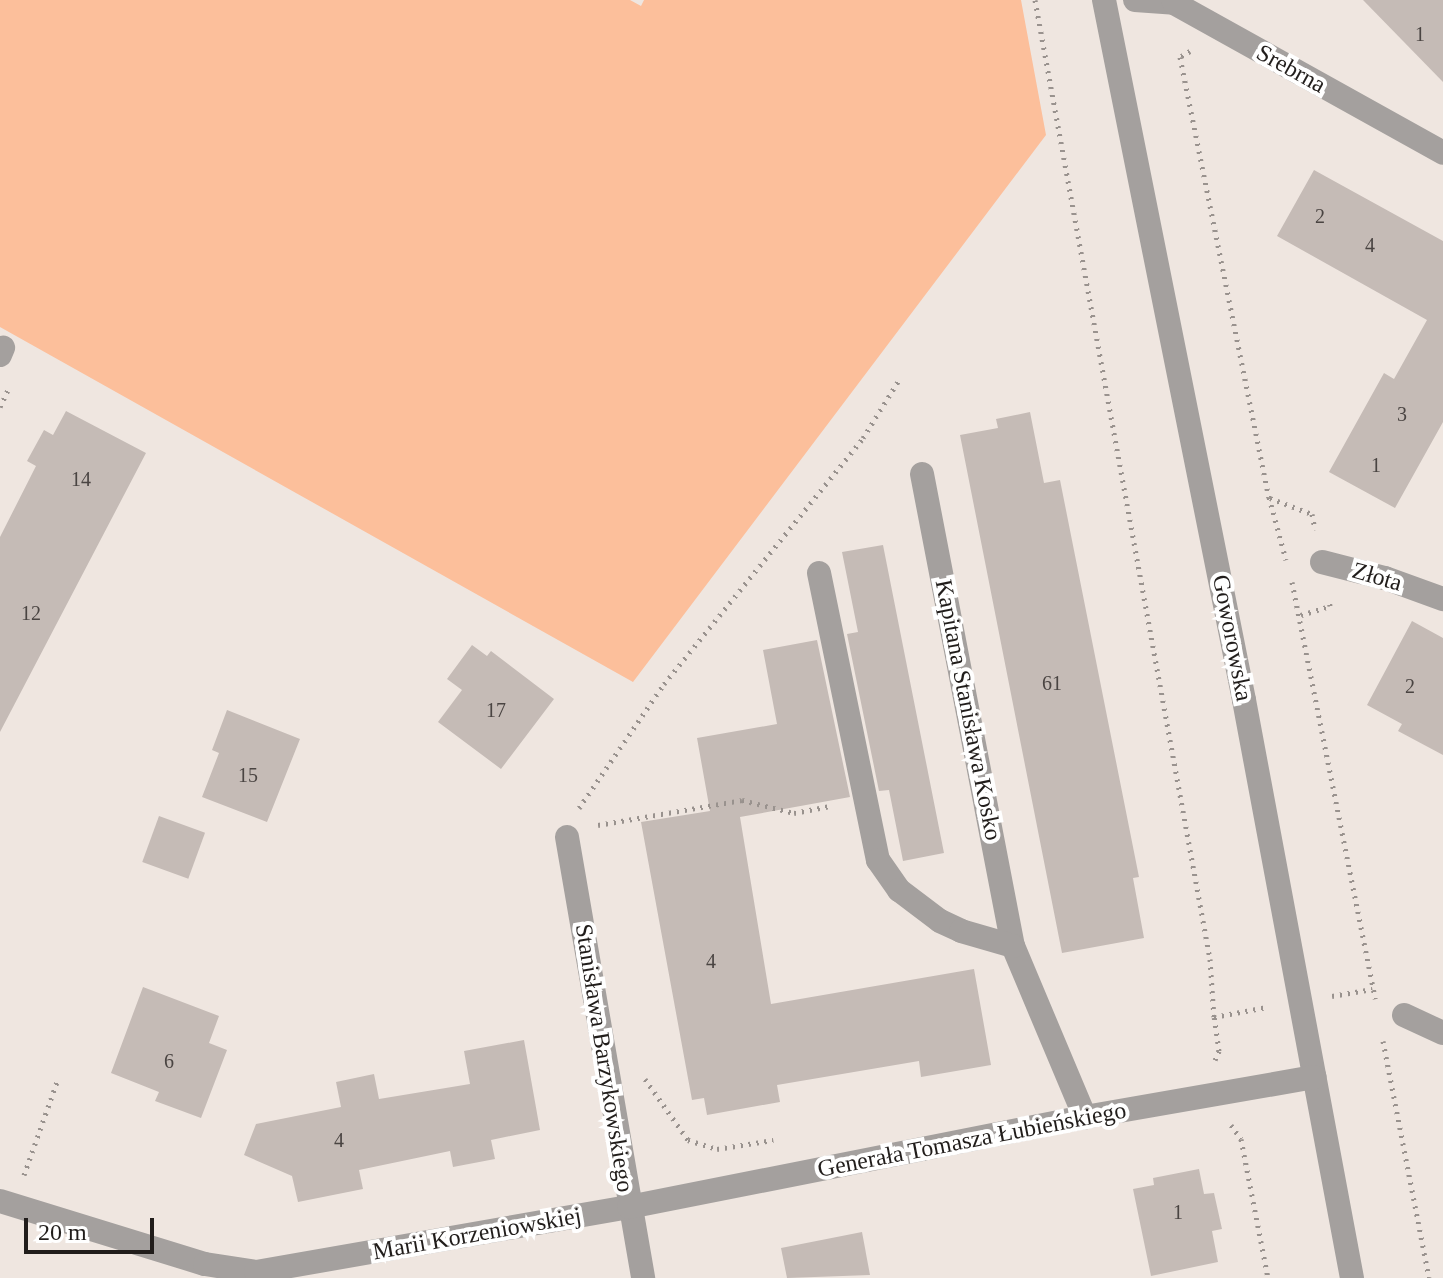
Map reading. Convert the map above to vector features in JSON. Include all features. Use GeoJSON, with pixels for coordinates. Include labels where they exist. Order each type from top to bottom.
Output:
{"type":"FeatureCollection","features":[{"type":"Feature","properties":{"kind":"street","name":"Goworowska"},"geometry":{"type":"LineString","coordinates":[[1104,0],[1352,1278]]}},
{"type":"Feature","properties":{"kind":"street","name":"Srebrna"},"geometry":{"type":"LineString","coordinates":[[1135,0],[1174,3],[1443,153]]}},
{"type":"Feature","properties":{"kind":"street","name":"Kapitana Stanisława Kosko"},"geometry":{"type":"LineString","coordinates":[[922,474],[1013,946],[1085,1117]]}},
{"type":"Feature","properties":{"kind":"street","name":"Złota"},"geometry":{"type":"LineString","coordinates":[[1322,562],[1439,588]]}},
{"type":"Feature","properties":{"kind":"street"},"geometry":{"type":"LineString","coordinates":[[819,573],[878,860],[899,890],[940,921],[961,931],[1013,946]]}},
{"type":"Feature","properties":{"kind":"street","name":"Stanisława Barzykowskiego"},"geometry":{"type":"LineString","coordinates":[[567,837],[643,1278]]}},
{"type":"Feature","properties":{"kind":"street"},"geometry":{"type":"LineString","coordinates":[[1404,1015],[1443,1033]]}},
{"type":"Feature","properties":{"kind":"street","name":"Generała Tomasza Łubieńskiego"},"geometry":{"type":"LineString","coordinates":[[629,1207],[1085,1117],[1315,1077]]}},
{"type":"Feature","properties":{"kind":"street","name":"Marii Korzeniowskiej"},"geometry":{"type":"LineString","coordinates":[[0,1201],[205,1264],[255,1275],[629,1207]]}},
{"type":"Feature","properties":{"kind":"path"},"geometry":{"type":"LineString","coordinates":[[1035,0],[1210,959],[1214,1017]]}},
{"type":"Feature","properties":{"kind":"path"},"geometry":{"type":"LineString","coordinates":[[1197,47],[1180,57],[1269,497],[1301,615],[1377,1007]]}},
{"type":"Feature","properties":{"kind":"path"},"geometry":{"type":"LineString","coordinates":[[567,837],[569,822],[640,715],[863,438],[899,380]]}},
{"type":"Feature","properties":{"kind":"path"},"geometry":{"type":"LineString","coordinates":[[1269,497],[1312,514]]}},
{"type":"Feature","properties":{"kind":"path"},"geometry":{"type":"LineString","coordinates":[[598,841],[595,825],[742,800],[794,813],[865,798]]}},
{"type":"Feature","properties":{"kind":"path"},"geometry":{"type":"LineString","coordinates":[[1382,1036],[1429,1278]]}},
{"type":"Feature","properties":{"kind":"path"},"geometry":{"type":"LineString","coordinates":[[639,1071],[688,1140],[717,1149],[780,1139]]}},
{"type":"Feature","properties":{"kind":"path"},"geometry":{"type":"LineString","coordinates":[[22,1180],[58,1079]]}},
{"type":"Feature","properties":{"kind":"path"},"geometry":{"type":"LineString","coordinates":[[1241,1139],[1268,1278]]}},
{"type":"Feature","properties":{"kind":"path"},"geometry":{"type":"LineString","coordinates":[[11,1176],[36,1184]]}},
{"type":"Feature","properties":{"kind":"shaded area"},"geometry":{"type":"Polygon","coordinates":[[[0,0],[630,0],[641,6],[644,0],[1021,0],[1046,135],[633,682],[0,327],[0,0]]]}},
{"type":"Feature","properties":{"kind":"building"},"geometry":{"type":"Polygon","coordinates":[[[1363,0],[1443,0],[1443,82],[1363,0]]]}},
{"type":"Feature","properties":{"kind":"building"},"geometry":{"type":"Polygon","coordinates":[[[1314,170],[1443,241],[1443,422],[1395,508],[1329,472],[1384,373],[1394,379],[1427,320],[1277,236],[1314,170]]]}},
{"type":"Feature","properties":{"kind":"building"},"geometry":{"type":"Polygon","coordinates":[[[66,411],[146,453],[0,732],[0,537],[36,466],[27,461],[44,430],[53,435],[66,411]]]}},
{"type":"Feature","properties":{"kind":"building"},"geometry":{"type":"Polygon","coordinates":[[[1030,412],[1044,483],[1060,480],[1139,877],[1133,878],[1144,938],[1062,953],[960,435],[998,428],[996,419],[1030,412]]]}},
{"type":"Feature","properties":{"kind":"building"},"geometry":{"type":"Polygon","coordinates":[[[883,545],[944,853],[903,861],[889,790],[879,791],[847,634],[858,632],[842,552],[883,545]]]}},
{"type":"Feature","properties":{"kind":"building"},"geometry":{"type":"Polygon","coordinates":[[[1412,621],[1443,638],[1443,755],[1398,731],[1402,724],[1367,705],[1412,621]]]}},
{"type":"Feature","properties":{"kind":"building"},"geometry":{"type":"Polygon","coordinates":[[[817,640],[850,797],[740,817],[771,1004],[974,969],[991,1065],[921,1077],[919,1061],[777,1085],[780,1102],[707,1115],[704,1098],[692,1100],[641,822],[710,811],[697,738],[777,724],[763,650],[817,640]]]}},
{"type":"Feature","properties":{"kind":"building"},"geometry":{"type":"Polygon","coordinates":[[[472,645],[487,656],[491,651],[554,699],[501,769],[438,722],[462,690],[447,679],[472,645]]]}},
{"type":"Feature","properties":{"kind":"building"},"geometry":{"type":"Polygon","coordinates":[[[227,710],[300,739],[267,822],[202,797],[219,753],[212,750],[227,710]]]}},
{"type":"Feature","properties":{"kind":"building"},"geometry":{"type":"Polygon","coordinates":[[[159,816],[205,833],[188,879],[142,862],[159,816]]]}},
{"type":"Feature","properties":{"kind":"building"},"geometry":{"type":"Polygon","coordinates":[[[143,987],[219,1016],[209,1043],[227,1050],[201,1118],[155,1101],[159,1092],[111,1073],[143,987]]]}},
{"type":"Feature","properties":{"kind":"building"},"geometry":{"type":"Polygon","coordinates":[[[524,1040],[540,1130],[491,1140],[495,1159],[453,1167],[450,1151],[359,1170],[363,1189],[298,1202],[292,1176],[244,1155],[256,1124],[341,1107],[336,1082],[374,1074],[379,1099],[470,1084],[464,1051],[524,1040]]]}},
{"type":"Feature","properties":{"kind":"building"},"geometry":{"type":"Polygon","coordinates":[[[1199,1169],[1204,1194],[1214,1193],[1222,1229],[1212,1231],[1218,1262],[1151,1276],[1133,1189],[1154,1185],[1153,1178],[1199,1169]]]}},
{"type":"Feature","properties":{"kind":"building"},"geometry":{"type":"Polygon","coordinates":[[[862,1232],[870,1275],[787,1278],[781,1248],[862,1232]]]}}]}
